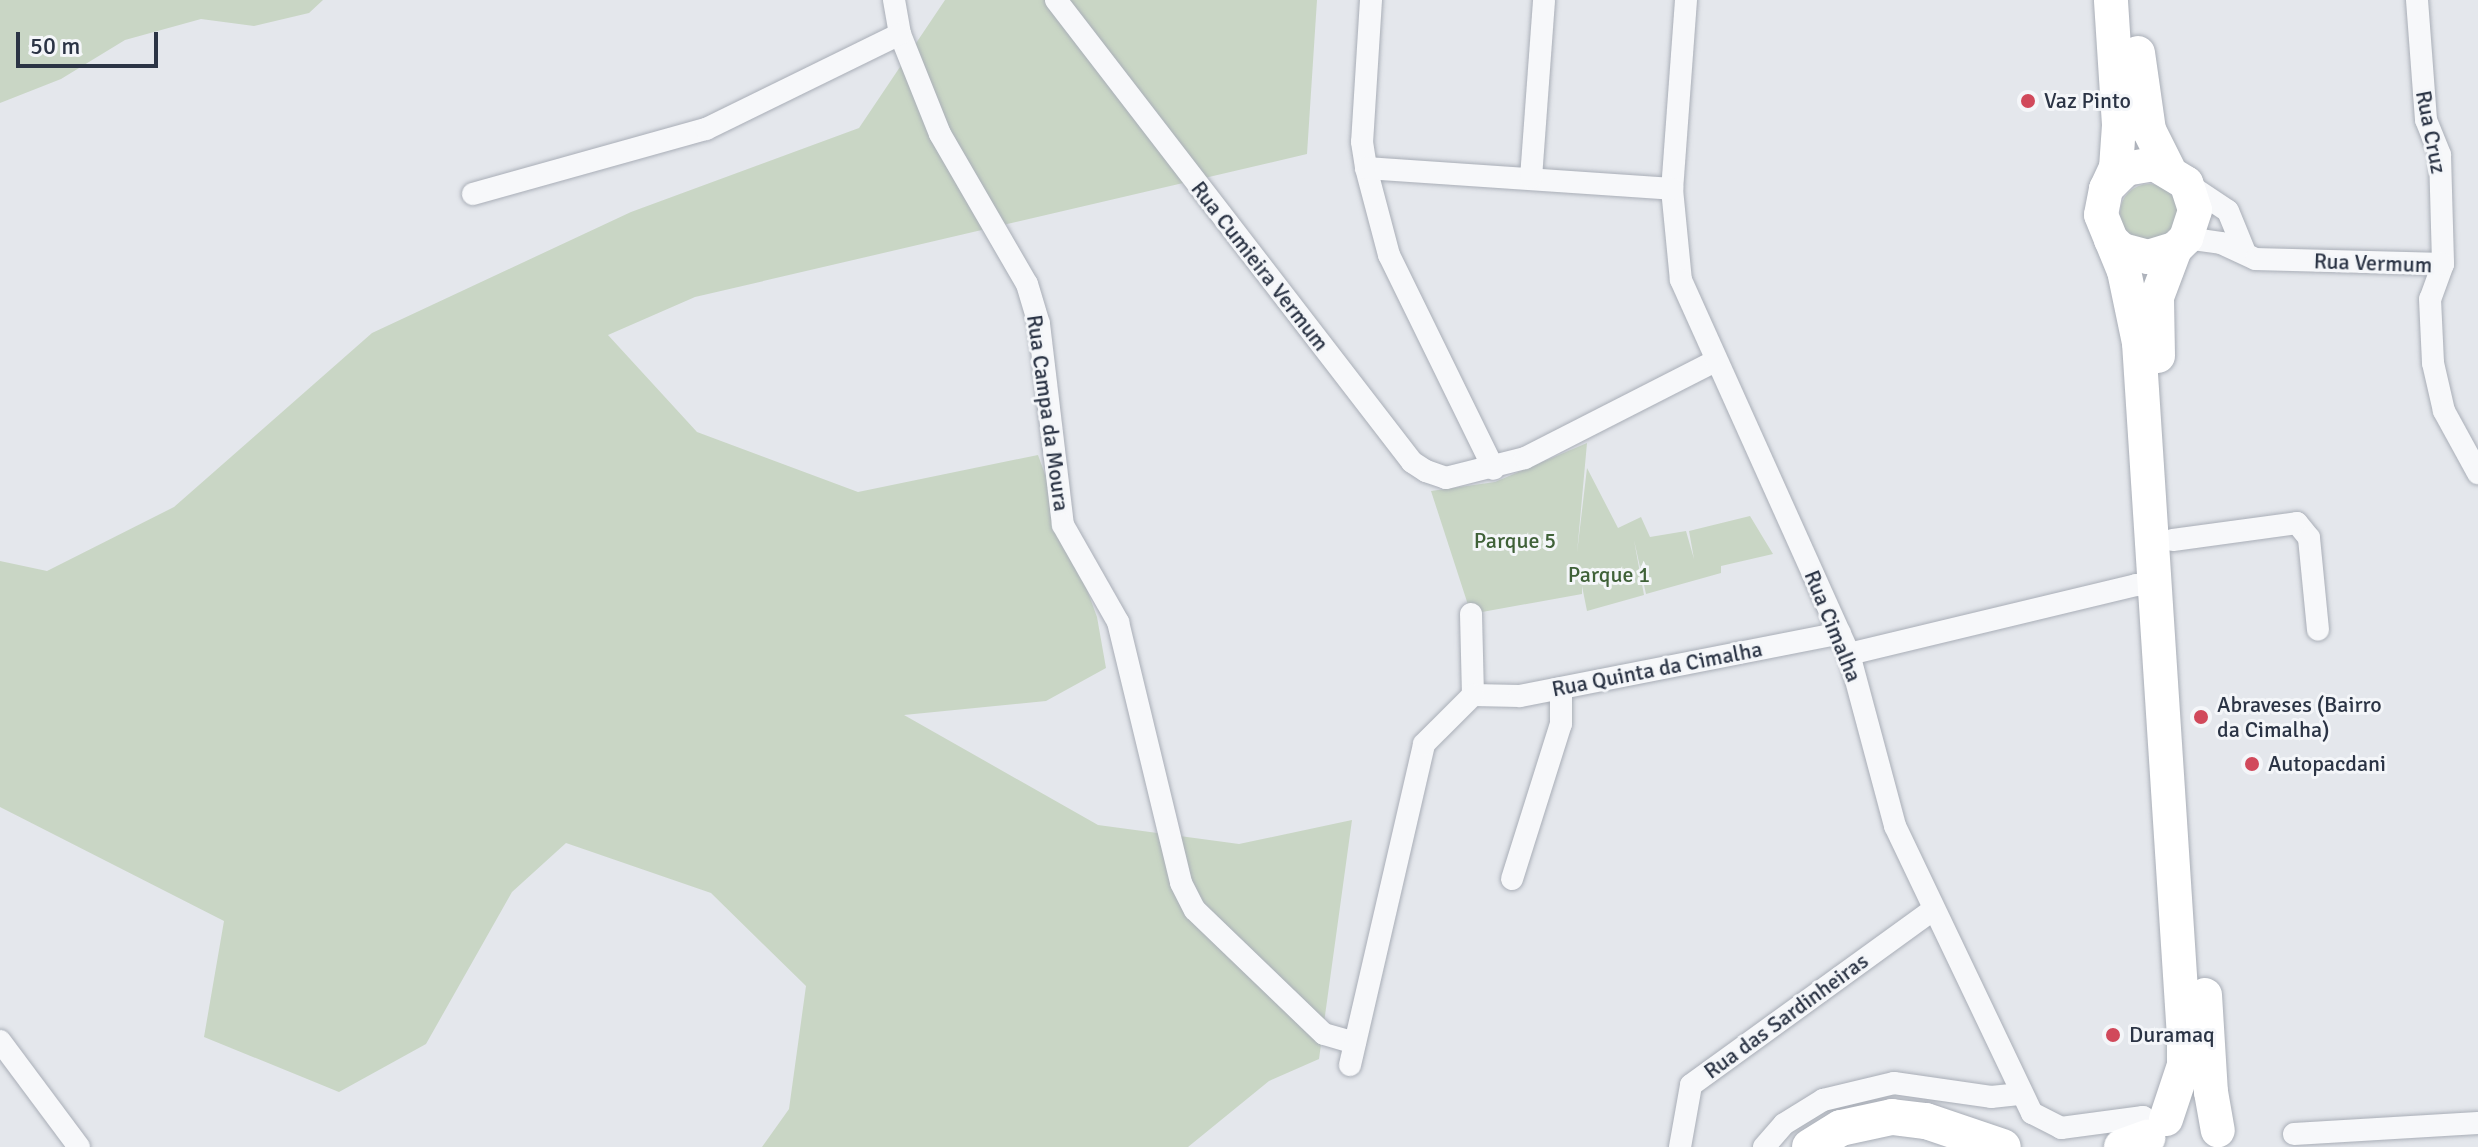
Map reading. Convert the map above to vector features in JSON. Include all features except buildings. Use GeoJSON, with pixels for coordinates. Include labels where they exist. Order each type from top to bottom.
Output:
{"type":"FeatureCollection","features":[{"type":"Feature","properties":{"kind":"highway"},"geometry":{"type":"LineString","coordinates":[[1810,1147],[1841,1128],[1892,1117],[1926,1121],[2003,1147]]}},
{"type":"Feature","properties":{"kind":"highway"},"geometry":{"type":"LineString","coordinates":[[1843,1147],[1885,1136],[1957,1147]]}},
{"type":"Feature","properties":{"kind":"main road"},"geometry":{"type":"LineString","coordinates":[[2111,0],[2119,125],[2116,168],[2106,189],[2101,215],[2124,271],[2139,343],[2184,1037],[2184,1065],[2146,1136]]}},
{"type":"Feature","properties":{"kind":"main road"},"geometry":{"type":"LineString","coordinates":[[2133,0],[2141,95],[2149,130],[2195,210],[2157,297],[2211,1092],[2223,1138]]}},
{"type":"Feature","properties":{"kind":"main road"},"geometry":{"type":"LineString","coordinates":[[2106,189],[2126,169],[2140,164],[2177,175]]}},
{"type":"Feature","properties":{"kind":"main road"},"geometry":{"type":"LineString","coordinates":[[2111,240],[2134,255],[2148,257],[2180,244]]}},
{"type":"Feature","properties":{"kind":"main road"},"geometry":{"type":"LineString","coordinates":[[2146,1136],[2194,1116],[2223,1138]]}},
{"type":"Feature","properties":{"kind":"street","name":"Rua Campa da Moura"},"geometry":{"type":"LineString","coordinates":[[894,0],[900,34],[940,134],[1027,284],[1039,324],[1063,525],[1118,622],[1181,883],[1195,910],[1324,1034],[1352,1054],[1424,744],[1473,695]]}},
{"type":"Feature","properties":{"kind":"street","name":"Rua Cumieira Vermum"},"geometry":{"type":"LineString","coordinates":[[1056,0],[1412,462],[1446,478],[1494,469],[1715,361]]}},
{"type":"Feature","properties":{"kind":"street"},"geometry":{"type":"LineString","coordinates":[[1371,0],[1362,142],[1366,168],[1389,255],[1494,469]]}},
{"type":"Feature","properties":{"kind":"street"},"geometry":{"type":"LineString","coordinates":[[1531,178],[1544,0]]}},
{"type":"Feature","properties":{"kind":"street","name":"Rua Cimalha"},"geometry":{"type":"LineString","coordinates":[[1686,0],[1672,189],[1681,280],[1849,654],[1895,826],[2019,1094],[2032,1113],[2061,1128],[2095,1128],[2143,1117],[2146,1136]]}},
{"type":"Feature","properties":{"kind":"street","name":"Rua Cruz"},"geometry":{"type":"LineString","coordinates":[[2417,0],[2426,120],[2440,155],[2443,264]]}},
{"type":"Feature","properties":{"kind":"street"},"geometry":{"type":"LineString","coordinates":[[473,194],[706,129],[900,34]]}},
{"type":"Feature","properties":{"kind":"street"},"geometry":{"type":"LineString","coordinates":[[1366,168],[1672,189]]}},
{"type":"Feature","properties":{"kind":"street"},"geometry":{"type":"LineString","coordinates":[[2177,175],[2228,211],[2244,250]]}},
{"type":"Feature","properties":{"kind":"street","name":"Rua Vermum"},"geometry":{"type":"LineString","coordinates":[[2180,244],[2244,250],[2256,259],[2443,264],[2430,299],[2433,363],[2444,411],[2478,473]]}},
{"type":"Feature","properties":{"kind":"street"},"geometry":{"type":"LineString","coordinates":[[2173,540],[2297,523],[2309,538],[2318,630]]}},
{"type":"Feature","properties":{"kind":"street"},"geometry":{"type":"LineString","coordinates":[[1849,654],[2136,585],[2155,586]]}},
{"type":"Feature","properties":{"kind":"street"},"geometry":{"type":"LineString","coordinates":[[1471,614],[1473,695]]}},
{"type":"Feature","properties":{"kind":"street","name":"Rua Quinta da Cimalha"},"geometry":{"type":"LineString","coordinates":[[1473,695],[1520,696],[1840,633]]}},
{"type":"Feature","properties":{"kind":"street"},"geometry":{"type":"LineString","coordinates":[[1512,879],[1561,724],[1561,689]]}},
{"type":"Feature","properties":{"kind":"street","name":"Rua das Sardinheiras"},"geometry":{"type":"LineString","coordinates":[[1680,1147],[1691,1085],[1933,910]]}},
{"type":"Feature","properties":{"kind":"street"},"geometry":{"type":"LineString","coordinates":[[0,1041],[79,1147]]}},
{"type":"Feature","properties":{"kind":"street"},"geometry":{"type":"LineString","coordinates":[[1764,1147],[1784,1124],[1823,1100],[1894,1083],[1991,1097],[2019,1094]]}},
{"type":"Feature","properties":{"kind":"street"},"geometry":{"type":"LineString","coordinates":[[2294,1134],[2478,1123]]}},
{"type":"Feature","properties":{"kind":"green space"},"geometry":{"type":"Polygon","coordinates":[[[0,0],[323,0],[309,13],[254,26],[201,19],[125,40],[61,79],[0,103],[0,0]]]}},
{"type":"Feature","properties":{"kind":"green space"},"geometry":{"type":"Polygon","coordinates":[[[945,0],[1317,0],[1307,154],[695,297],[608,335],[697,432],[858,492],[1038,455],[1097,617],[1106,668],[1046,701],[904,715],[1098,825],[1239,844],[1352,820],[1319,1059],[1269,1081],[1188,1147],[762,1147],[789,1109],[806,986],[711,893],[566,843],[512,892],[426,1044],[339,1092],[204,1037],[224,921],[0,807],[0,561],[47,571],[174,507],[372,333],[631,212],[859,128],[945,0]]]}},
{"type":"Feature","properties":{"kind":"green space"},"geometry":{"type":"Polygon","coordinates":[[[2149,184],[2160,186],[2169,193],[2176,202],[2176,224],[2169,233],[2160,240],[2149,242],[2138,240],[2129,233],[2122,224],[2120,213],[2122,202],[2129,193],[2138,186],[2149,184]]]}},
{"type":"Feature","properties":{"kind":"green space"},"geometry":{"type":"Polygon","coordinates":[[[1587,443],[1577,553],[1587,468],[1618,528],[1641,517],[1650,537],[1686,531],[1694,559],[1689,531],[1750,516],[1773,554],[1721,566],[1721,573],[1646,594],[1634,540],[1644,595],[1587,611],[1582,586],[1582,594],[1471,614],[1431,491],[1495,482],[1587,443]]]}},
{"type":"Feature","properties":{"kind":"place","name":"Vaz Pinto"},"geometry":{"type":"Point","coordinates":[2028,101]}},
{"type":"Feature","properties":{"kind":"place","name":"Abraveses (Bairro da Cimalha)"},"geometry":{"type":"Point","coordinates":[2201,717]}},
{"type":"Feature","properties":{"kind":"place","name":"Autopacdani"},"geometry":{"type":"Point","coordinates":[2252,764]}},
{"type":"Feature","properties":{"kind":"place","name":"Duramaq"},"geometry":{"type":"Point","coordinates":[2113,1035]}},
{"type":"Feature","properties":{"kind":"park label","name":"Parque 5"},"geometry":{"type":"Point","coordinates":[1515,541]}},
{"type":"Feature","properties":{"kind":"park label","name":"Parque 1"},"geometry":{"type":"Point","coordinates":[1609,575]}}]}
